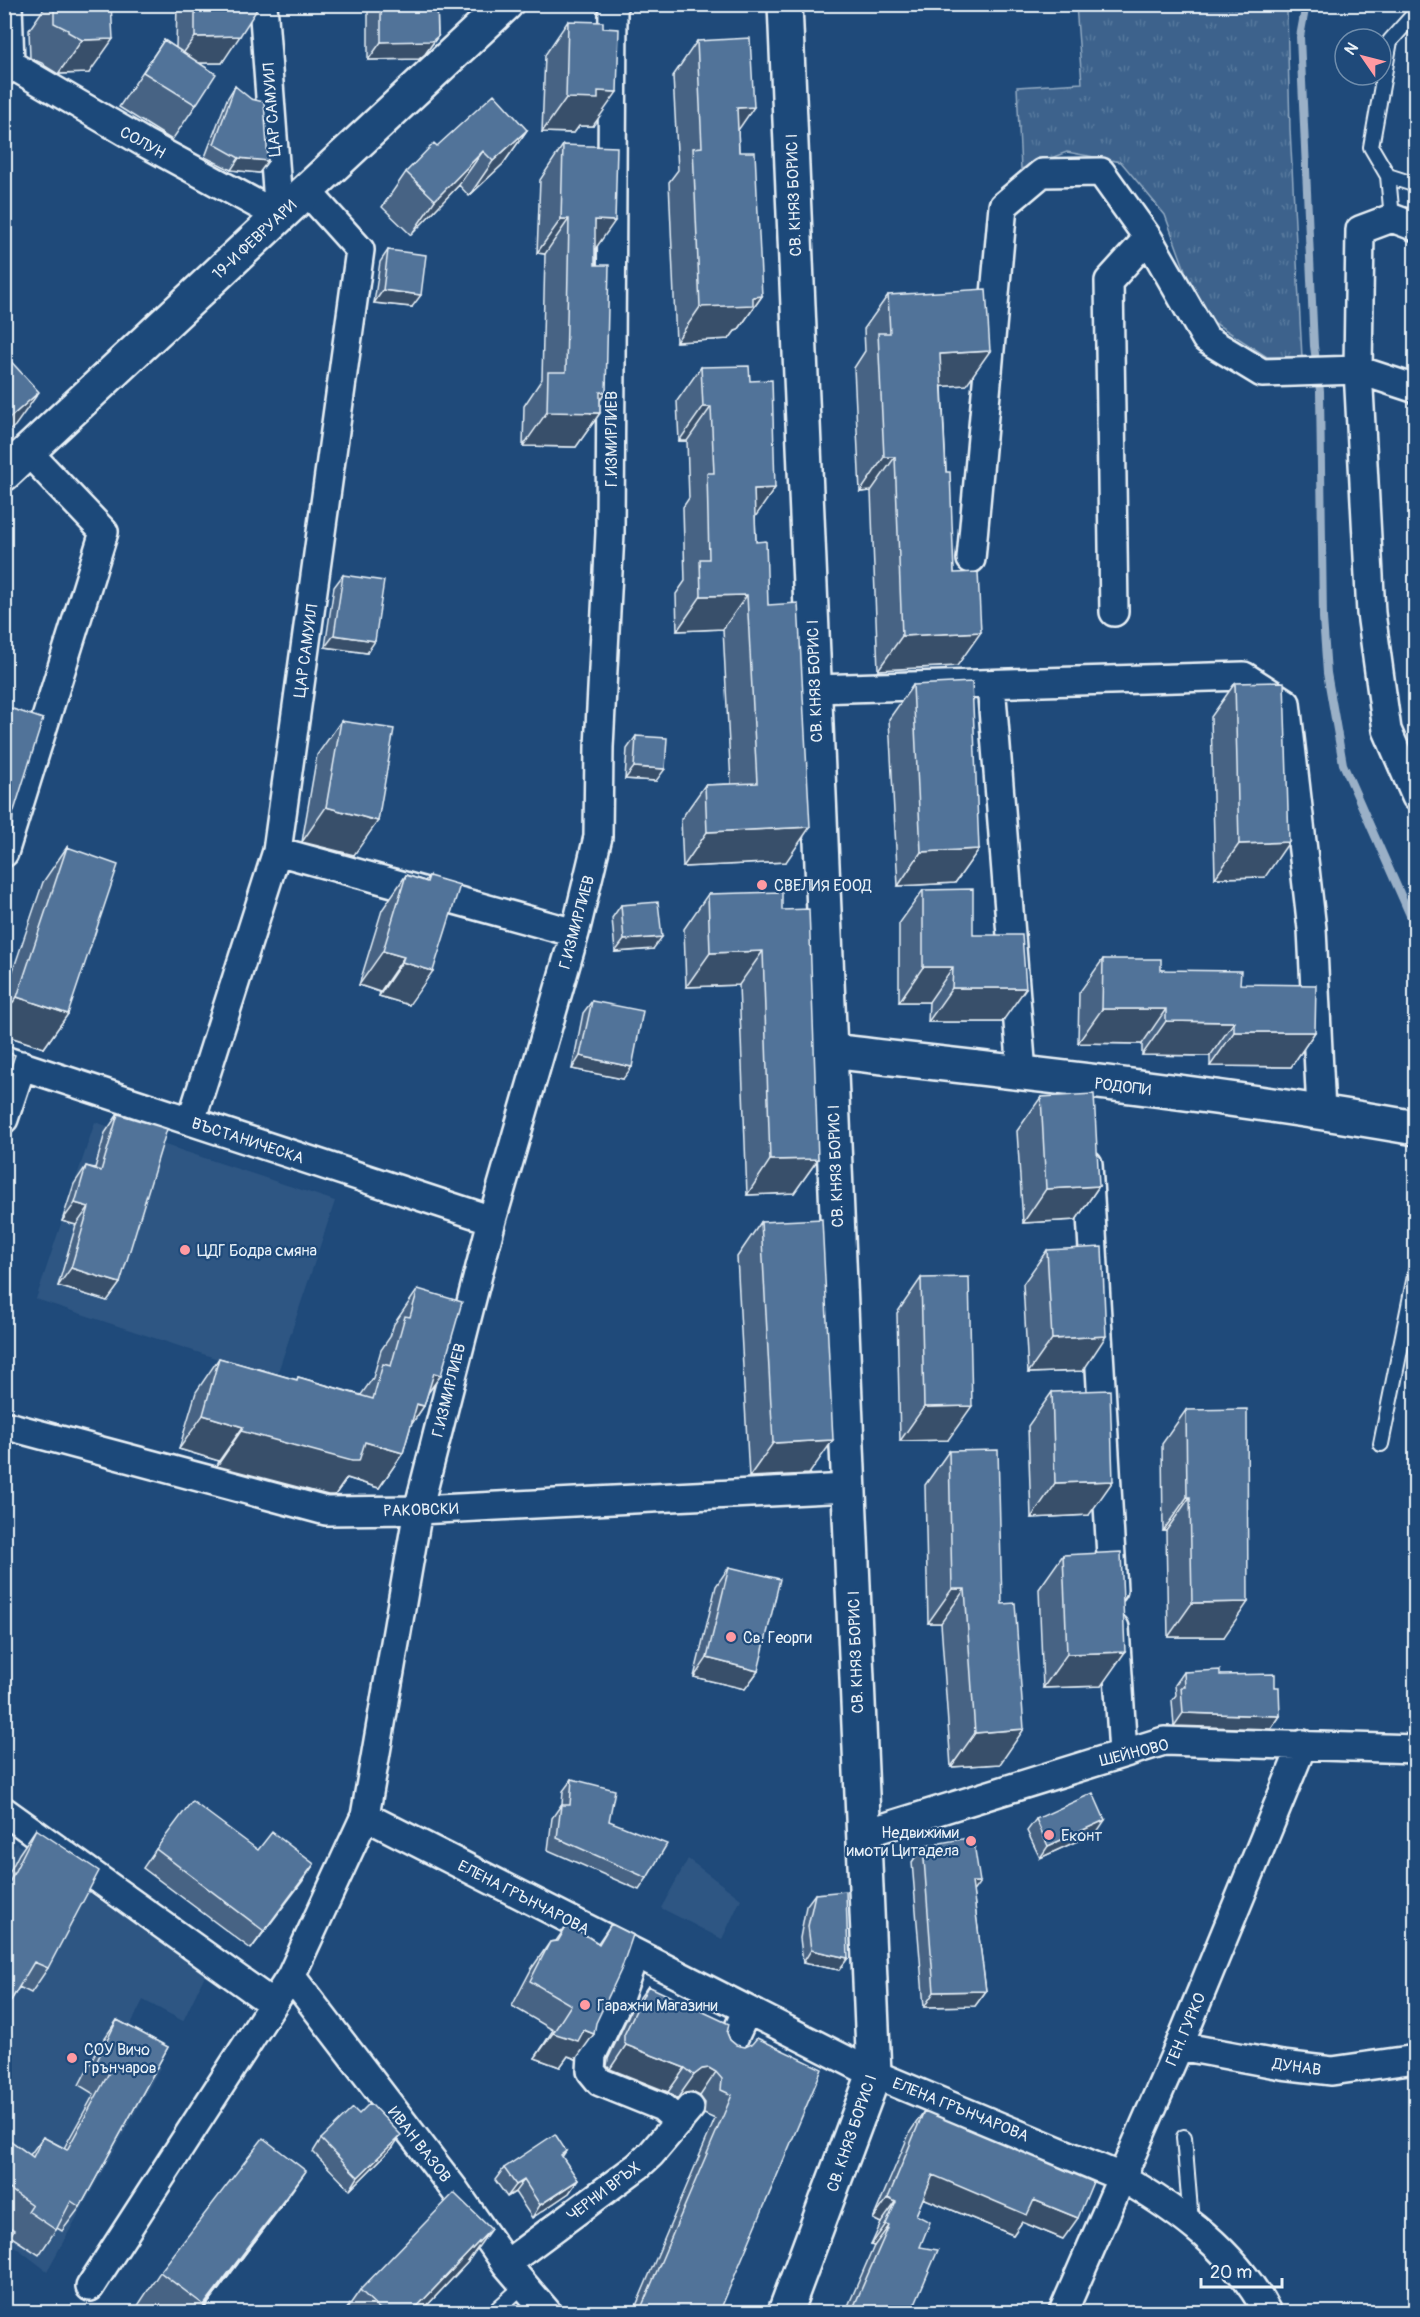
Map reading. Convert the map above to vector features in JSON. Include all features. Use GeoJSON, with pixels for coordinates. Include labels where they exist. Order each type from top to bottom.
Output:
{"type":"FeatureCollection","features":[{"type":"Feature","properties":{"kind":"street"},"geometry":{"type":"LineString","coordinates":[[7,68],[8,4]]}},
{"type":"Feature","properties":{"kind":"street","name":"ЦАР САМУИЛ"},"geometry":{"type":"LineString","coordinates":[[263,4],[279,216]]}},
{"type":"Feature","properties":{"kind":"street","name":"19-И ФЕВРУАРИ"},"geometry":{"type":"LineString","coordinates":[[16,463],[506,4]]}},
{"type":"Feature","properties":{"kind":"street","name":"Г.ИЗМИРЛИЕВ"},"geometry":{"type":"LineString","coordinates":[[90,2287],[291,1977],[365,1816],[418,1510],[492,1220],[575,933],[598,837],[598,747],[610,533],[613,4]]}},
{"type":"Feature","properties":{"kind":"street","name":"СВ. КНЯЗ БОРИС I"},"geometry":{"type":"LineString","coordinates":[[784,4],[874,2074],[785,2313]]}},
{"type":"Feature","properties":{"kind":"street","name":"СОЛУН"},"geometry":{"type":"LineString","coordinates":[[7,68],[279,216]]}},
{"type":"Feature","properties":{"kind":"street"},"geometry":{"type":"LineString","coordinates":[[971,559],[1003,206],[1042,173],[1101,172],[1148,238],[1206,339],[1262,373],[1358,370],[1416,389]]}},
{"type":"Feature","properties":{"kind":"street","name":"ЦАР САМУИЛ"},"geometry":{"type":"LineString","coordinates":[[192,1121],[277,851],[360,250],[306,190]]}},
{"type":"Feature","properties":{"kind":"street"},"geometry":{"type":"LineString","coordinates":[[1404,223],[1360,230],[1358,370],[1371,613],[1387,730],[1416,797]]}},
{"type":"Feature","properties":{"kind":"street"},"geometry":{"type":"LineString","coordinates":[[1114,612],[1109,281],[1148,238]]}},
{"type":"Feature","properties":{"kind":"street"},"geometry":{"type":"LineString","coordinates":[[4,853],[104,532],[16,463]]}},
{"type":"Feature","properties":{"kind":"street"},"geometry":{"type":"LineString","coordinates":[[814,689],[1244,676],[1286,703],[1312,929],[1321,1111]]}},
{"type":"Feature","properties":{"kind":"street"},"geometry":{"type":"LineString","coordinates":[[991,684],[1022,1073]]}},
{"type":"Feature","properties":{"kind":"street"},"geometry":{"type":"LineString","coordinates":[[277,851],[575,933]]}},
{"type":"Feature","properties":{"kind":"street","name":"РОДОПИ"},"geometry":{"type":"LineString","coordinates":[[830,1051],[1022,1073],[1084,1093],[1321,1111],[1416,1128]]}},
{"type":"Feature","properties":{"kind":"street"},"geometry":{"type":"LineString","coordinates":[[4,1119],[13,1063]]}},
{"type":"Feature","properties":{"kind":"street","name":"ВЪСТАНИЧЕСКА"},"geometry":{"type":"LineString","coordinates":[[13,1063],[492,1220]]}},
{"type":"Feature","properties":{"kind":"street"},"geometry":{"type":"LineString","coordinates":[[1087,1140],[1122,1753]]}},
{"type":"Feature","properties":{"kind":"street","name":"РАКОВСКИ"},"geometry":{"type":"LineString","coordinates":[[4,1425],[326,1511],[418,1510],[848,1488]]}},
{"type":"Feature","properties":{"kind":"street","name":"ШЕЙНОВО"},"geometry":{"type":"LineString","coordinates":[[863,1834],[1164,1741],[1416,1749]]}},
{"type":"Feature","properties":{"kind":"street","name":"ГЕН. ГУРКО"},"geometry":{"type":"LineString","coordinates":[[1064,2313],[1121,2176],[1179,2046],[1303,1744]]}},
{"type":"Feature","properties":{"kind":"street"},"geometry":{"type":"LineString","coordinates":[[5,1815],[273,2004]]}},
{"type":"Feature","properties":{"kind":"street","name":"ЕЛЕНА ГРЪНЧАРОВА"},"geometry":{"type":"LineString","coordinates":[[365,1816],[874,2074],[1121,2176],[1191,2222],[1235,2266],[1257,2293],[1267,2313]]}},
{"type":"Feature","properties":{"kind":"street","name":"ЧЕРНИ ВРЪХ"},"geometry":{"type":"LineString","coordinates":[[506,2264],[638,2166],[684,2115],[600,2082],[591,2072],[592,2055],[618,2001],[634,1953]]}},
{"type":"Feature","properties":{"kind":"street","name":"ИВАН ВАЗОВ"},"geometry":{"type":"LineString","coordinates":[[291,1977],[454,2189],[506,2264],[548,2313]]}},
{"type":"Feature","properties":{"kind":"street"},"geometry":{"type":"LineString","coordinates":[[726,2055],[747,2010]]}},
{"type":"Feature","properties":{"kind":"street","name":"ДУНАВ"},"geometry":{"type":"LineString","coordinates":[[1179,2046],[1282,2065],[1332,2071],[1416,2059]]}},
{"type":"Feature","properties":{"kind":"lane"},"geometry":{"type":"LineString","coordinates":[[1404,223],[1388,176],[1371,147],[1390,41],[1416,12]]}},
{"type":"Feature","properties":{"kind":"lane"},"geometry":{"type":"LineString","coordinates":[[1388,176],[1416,185]]}},
{"type":"Feature","properties":{"kind":"lane"},"geometry":{"type":"LineString","coordinates":[[1381,1444],[1416,1271]]}},
{"type":"Feature","properties":{"kind":"lane"},"geometry":{"type":"LineString","coordinates":[[1184,2137],[1191,2222]]}},
{"type":"Feature","properties":{"kind":"lane"},"geometry":{"type":"LineString","coordinates":[[494,2313],[524,2285]]}},
{"type":"Feature","properties":{"kind":"shaded area","name":"ЦДГ Бодра смяна"},"geometry":{"type":"Polygon","coordinates":[[[95,1122],[335,1201],[276,1378],[36,1299],[95,1122]]]}},
{"type":"Feature","properties":{"kind":"shaded area","name":"СОУ Вичо Грънчаров"},"geometry":{"type":"Polygon","coordinates":[[[16,1843],[206,1973],[183,2021],[143,2000],[119,2048],[160,2068],[47,2271],[5,2239],[4,1866],[16,1843]]]}},
{"type":"Feature","properties":{"kind":"shaded area"},"geometry":{"type":"Polygon","coordinates":[[[688,1859],[741,1899],[722,1939],[661,1908],[688,1859]]]}},
{"type":"Feature","properties":{"kind":"green space"},"geometry":{"type":"Polygon","coordinates":[[[1076,5],[1289,5],[1287,12],[1290,129],[1302,357],[1267,357],[1201,314],[1165,215],[1121,162],[1067,152],[1021,169],[1017,87],[1082,83],[1076,5]]]}},
{"type":"Feature","properties":{"kind":"building"},"geometry":{"type":"Polygon","coordinates":[[[54,4],[111,4],[113,39],[82,40],[68,32],[54,23],[54,4]]]}},
{"type":"Feature","properties":{"kind":"building"},"geometry":{"type":"Polygon","coordinates":[[[195,4],[256,4],[256,11],[240,36],[195,37],[195,4]]]}},
{"type":"Feature","properties":{"kind":"building"},"geometry":{"type":"Polygon","coordinates":[[[381,4],[437,4],[438,36],[432,41],[381,42],[381,4]]]}},
{"type":"Feature","properties":{"kind":"building"},"geometry":{"type":"Polygon","coordinates":[[[568,21],[603,22],[603,28],[619,29],[617,92],[598,91],[598,99],[566,98],[568,21]]]}},
{"type":"Feature","properties":{"kind":"building"},"geometry":{"type":"Polygon","coordinates":[[[750,38],[754,107],[737,108],[739,152],[755,152],[762,296],[753,297],[753,305],[700,307],[693,148],[702,147],[697,41],[750,38]]]}},
{"type":"Feature","properties":{"kind":"building"},"geometry":{"type":"Polygon","coordinates":[[[164,40],[216,74],[196,105],[143,72],[164,40]]]}},
{"type":"Feature","properties":{"kind":"building"},"geometry":{"type":"Polygon","coordinates":[[[235,86],[251,99],[264,102],[268,161],[239,158],[214,144],[235,86]]]}},
{"type":"Feature","properties":{"kind":"building"},"geometry":{"type":"Polygon","coordinates":[[[494,94],[527,130],[493,161],[483,151],[435,200],[406,172],[434,143],[437,146],[494,94]]]}},
{"type":"Feature","properties":{"kind":"building"},"geometry":{"type":"Polygon","coordinates":[[[563,145],[617,147],[615,221],[595,220],[595,265],[609,265],[606,392],[600,392],[600,413],[547,412],[548,372],[566,372],[569,219],[561,219],[563,145]]]}},
{"type":"Feature","properties":{"kind":"building"},"geometry":{"type":"Polygon","coordinates":[[[388,250],[426,255],[421,295],[383,290],[388,250]]]}},
{"type":"Feature","properties":{"kind":"building"},"geometry":{"type":"Polygon","coordinates":[[[986,289],[990,351],[940,354],[946,472],[950,472],[954,573],[978,572],[981,632],[902,636],[895,457],[884,457],[878,333],[890,333],[888,295],[986,289]]]}},
{"type":"Feature","properties":{"kind":"building"},"geometry":{"type":"Polygon","coordinates":[[[6,356],[39,392],[4,423],[4,358],[6,356]]]}},
{"type":"Feature","properties":{"kind":"building"},"geometry":{"type":"Polygon","coordinates":[[[749,366],[750,381],[772,380],[775,488],[754,489],[756,542],[766,541],[768,605],[798,603],[810,827],[707,832],[705,785],[757,783],[747,595],[701,596],[700,559],[709,559],[707,473],[714,473],[711,407],[703,407],[701,367],[749,366]]]}},
{"type":"Feature","properties":{"kind":"building"},"geometry":{"type":"Polygon","coordinates":[[[343,575],[384,581],[375,641],[334,635],[343,575]]]}},
{"type":"Feature","properties":{"kind":"building"},"geometry":{"type":"Polygon","coordinates":[[[972,682],[979,849],[921,852],[913,685],[972,682]]]}},
{"type":"Feature","properties":{"kind":"building"},"geometry":{"type":"Polygon","coordinates":[[[1284,682],[1289,842],[1239,844],[1235,683],[1284,682]]]}},
{"type":"Feature","properties":{"kind":"building"},"geometry":{"type":"Polygon","coordinates":[[[4,706],[43,719],[13,814],[12,830],[4,828],[4,706]]]}},
{"type":"Feature","properties":{"kind":"building"},"geometry":{"type":"Polygon","coordinates":[[[341,721],[394,729],[378,821],[326,807],[341,721]]]}},
{"type":"Feature","properties":{"kind":"building"},"geometry":{"type":"Polygon","coordinates":[[[636,736],[667,738],[665,769],[634,767],[636,736]]]}},
{"type":"Feature","properties":{"kind":"building"},"geometry":{"type":"Polygon","coordinates":[[[67,847],[118,865],[68,1014],[17,997],[67,847]]]}},
{"type":"Feature","properties":{"kind":"building"},"geometry":{"type":"Polygon","coordinates":[[[406,875],[427,882],[429,876],[460,885],[433,971],[402,962],[404,957],[383,951],[406,875]]]}},
{"type":"Feature","properties":{"kind":"building"},"geometry":{"type":"Polygon","coordinates":[[[973,889],[973,935],[1022,935],[1026,988],[952,988],[953,967],[923,967],[923,890],[973,889]]]}},
{"type":"Feature","properties":{"kind":"building"},"geometry":{"type":"Polygon","coordinates":[[[782,892],[782,910],[809,909],[818,1159],[770,1160],[763,951],[710,953],[708,894],[782,892]]]}},
{"type":"Feature","properties":{"kind":"building"},"geometry":{"type":"Polygon","coordinates":[[[658,902],[662,937],[624,940],[621,905],[658,902]]]}},
{"type":"Feature","properties":{"kind":"building"},"geometry":{"type":"Polygon","coordinates":[[[1103,959],[1161,959],[1161,970],[1241,971],[1240,984],[1316,985],[1315,1032],[1234,1032],[1234,1022],[1166,1021],[1166,1009],[1102,1009],[1103,959]]]}},
{"type":"Feature","properties":{"kind":"building"},"geometry":{"type":"Polygon","coordinates":[[[592,1001],[643,1011],[632,1067],[580,1056],[592,1001]]]}},
{"type":"Feature","properties":{"kind":"building"},"geometry":{"type":"Polygon","coordinates":[[[4,1051],[15,1055],[4,1087],[4,1051]]]}},
{"type":"Feature","properties":{"kind":"building"},"geometry":{"type":"Polygon","coordinates":[[[1094,1094],[1099,1186],[1046,1189],[1041,1097],[1094,1094]]]}},
{"type":"Feature","properties":{"kind":"building"},"geometry":{"type":"Polygon","coordinates":[[[118,1114],[167,1129],[120,1283],[71,1268],[89,1207],[75,1203],[86,1166],[101,1171],[118,1114]]]}},
{"type":"Feature","properties":{"kind":"building"},"geometry":{"type":"Polygon","coordinates":[[[822,1219],[833,1440],[773,1443],[761,1222],[822,1219]]]}},
{"type":"Feature","properties":{"kind":"building"},"geometry":{"type":"Polygon","coordinates":[[[1102,1247],[1106,1336],[1052,1339],[1047,1250],[1102,1247]]]}},
{"type":"Feature","properties":{"kind":"building"},"geometry":{"type":"Polygon","coordinates":[[[969,1277],[972,1406],[924,1407],[921,1278],[969,1277]]]}},
{"type":"Feature","properties":{"kind":"building"},"geometry":{"type":"Polygon","coordinates":[[[418,1289],[462,1302],[441,1375],[434,1373],[424,1406],[417,1404],[403,1453],[365,1442],[359,1461],[352,1461],[241,1431],[243,1427],[203,1415],[219,1358],[297,1380],[298,1377],[373,1399],[383,1364],[391,1366],[405,1316],[410,1317],[418,1289]]]}},
{"type":"Feature","properties":{"kind":"building"},"geometry":{"type":"Polygon","coordinates":[[[1110,1390],[1113,1481],[1055,1483],[1052,1392],[1110,1390]]]}},
{"type":"Feature","properties":{"kind":"building"},"geometry":{"type":"Polygon","coordinates":[[[1247,1409],[1248,1602],[1192,1603],[1186,1410],[1247,1409]]]}},
{"type":"Feature","properties":{"kind":"building"},"geometry":{"type":"Polygon","coordinates":[[[998,1450],[1002,1604],[1015,1603],[1024,1729],[975,1733],[965,1589],[952,1589],[949,1451],[998,1450]]]}},
{"type":"Feature","properties":{"kind":"building"},"geometry":{"type":"Polygon","coordinates":[[[1121,1552],[1125,1652],[1067,1654],[1063,1555],[1121,1552]]]}},
{"type":"Feature","properties":{"kind":"building","name":"Св. Георги"},"geometry":{"type":"Polygon","coordinates":[[[729,1567],[780,1579],[758,1671],[707,1658],[729,1567]]]}},
{"type":"Feature","properties":{"kind":"building"},"geometry":{"type":"Polygon","coordinates":[[[1220,1670],[1220,1675],[1275,1674],[1275,1687],[1279,1687],[1280,1716],[1183,1713],[1181,1687],[1185,1687],[1184,1672],[1220,1670]]]}},
{"type":"Feature","properties":{"kind":"building"},"geometry":{"type":"Polygon","coordinates":[[[572,1779],[615,1790],[609,1821],[667,1844],[647,1878],[557,1838],[561,1805],[570,1805],[572,1779]]]}},
{"type":"Feature","properties":{"kind":"building"},"geometry":{"type":"Polygon","coordinates":[[[1093,1793],[1105,1820],[1048,1846],[1036,1819],[1093,1793]]]}},
{"type":"Feature","properties":{"kind":"building"},"geometry":{"type":"Polygon","coordinates":[[[192,1801],[258,1850],[272,1832],[314,1864],[264,1931],[156,1849],[192,1801]]]}},
{"type":"Feature","properties":{"kind":"building"},"geometry":{"type":"Polygon","coordinates":[[[36,1829],[99,1871],[48,1968],[34,1962],[4,2012],[4,1893],[36,1829]]]}},
{"type":"Feature","properties":{"kind":"building"},"geometry":{"type":"Polygon","coordinates":[[[973,1837],[980,1882],[972,1882],[986,1991],[934,1992],[923,1846],[973,1837]]]}},
{"type":"Feature","properties":{"kind":"building"},"geometry":{"type":"Polygon","coordinates":[[[846,1891],[848,1958],[811,1950],[808,1926],[815,1894],[846,1891]]]}},
{"type":"Feature","properties":{"kind":"building"},"geometry":{"type":"Polygon","coordinates":[[[568,1924],[599,1944],[611,1924],[633,1935],[621,1970],[596,2023],[594,2034],[584,2030],[578,2041],[553,2033],[571,2005],[530,1981],[550,1942],[558,1941],[568,1924]]]}},
{"type":"Feature","properties":{"kind":"building"},"geometry":{"type":"Polygon","coordinates":[[[648,1986],[729,2024],[727,2033],[736,2045],[745,2047],[757,2038],[822,2069],[719,2313],[639,2313],[732,2095],[721,2090],[722,2079],[709,2068],[702,2069],[694,2075],[685,2068],[626,2045],[624,2035],[648,1986]]]}},
{"type":"Feature","properties":{"kind":"building"},"geometry":{"type":"Polygon","coordinates":[[[117,2020],[168,2047],[80,2207],[71,2201],[56,2230],[28,2211],[32,2205],[4,2185],[4,2136],[33,2157],[43,2137],[67,2150],[111,2069],[97,2061],[117,2020]]]}},
{"type":"Feature","properties":{"kind":"building"},"geometry":{"type":"Polygon","coordinates":[[[370,2103],[401,2135],[358,2177],[321,2139],[353,2108],[359,2114],[370,2103]]]}},
{"type":"Feature","properties":{"kind":"building"},"geometry":{"type":"Polygon","coordinates":[[[924,2111],[1093,2182],[1078,2218],[1034,2200],[1027,2215],[933,2175],[916,2215],[930,2222],[920,2247],[938,2250],[911,2313],[851,2313],[889,2226],[886,2224],[896,2202],[888,2198],[924,2111]]]}},
{"type":"Feature","properties":{"kind":"building"},"geometry":{"type":"Polygon","coordinates":[[[555,2134],[566,2151],[561,2155],[578,2180],[540,2205],[524,2180],[516,2185],[504,2168],[555,2134]]]}},
{"type":"Feature","properties":{"kind":"building"},"geometry":{"type":"Polygon","coordinates":[[[263,2138],[306,2171],[204,2305],[160,2272],[263,2138]]]}},
{"type":"Feature","properties":{"kind":"building"},"geometry":{"type":"Polygon","coordinates":[[[454,2193],[491,2229],[411,2313],[384,2313],[360,2290],[454,2193]]]}},
{"type":"Feature","properties":{"kind":"waterway"},"geometry":{"type":"LineString","coordinates":[[1306,4],[1300,37],[1314,346],[1320,391],[1323,618],[1327,673],[1343,764],[1416,929]]}},
{"type":"Feature","properties":{"kind":"place","name":"СВЕЛИЯ ЕООД"},"geometry":{"type":"Point","coordinates":[762,885]}},
{"type":"Feature","properties":{"kind":"place","name":"ЦДГ Бодра смяна"},"geometry":{"type":"Point","coordinates":[185,1250]}},
{"type":"Feature","properties":{"kind":"place","name":"Св. Георги"},"geometry":{"type":"Point","coordinates":[731,1637]}},
{"type":"Feature","properties":{"kind":"place","name":"Еконт"},"geometry":{"type":"Point","coordinates":[1049,1835]}},
{"type":"Feature","properties":{"kind":"place","name":"Недвижими имоти Цитадела"},"geometry":{"type":"Point","coordinates":[971,1841]}},
{"type":"Feature","properties":{"kind":"place","name":"Гаражни Магазини"},"geometry":{"type":"Point","coordinates":[585,2005]}},
{"type":"Feature","properties":{"kind":"place","name":"СОУ Вичо Грънчаров"},"geometry":{"type":"Point","coordinates":[72,2058]}}]}
